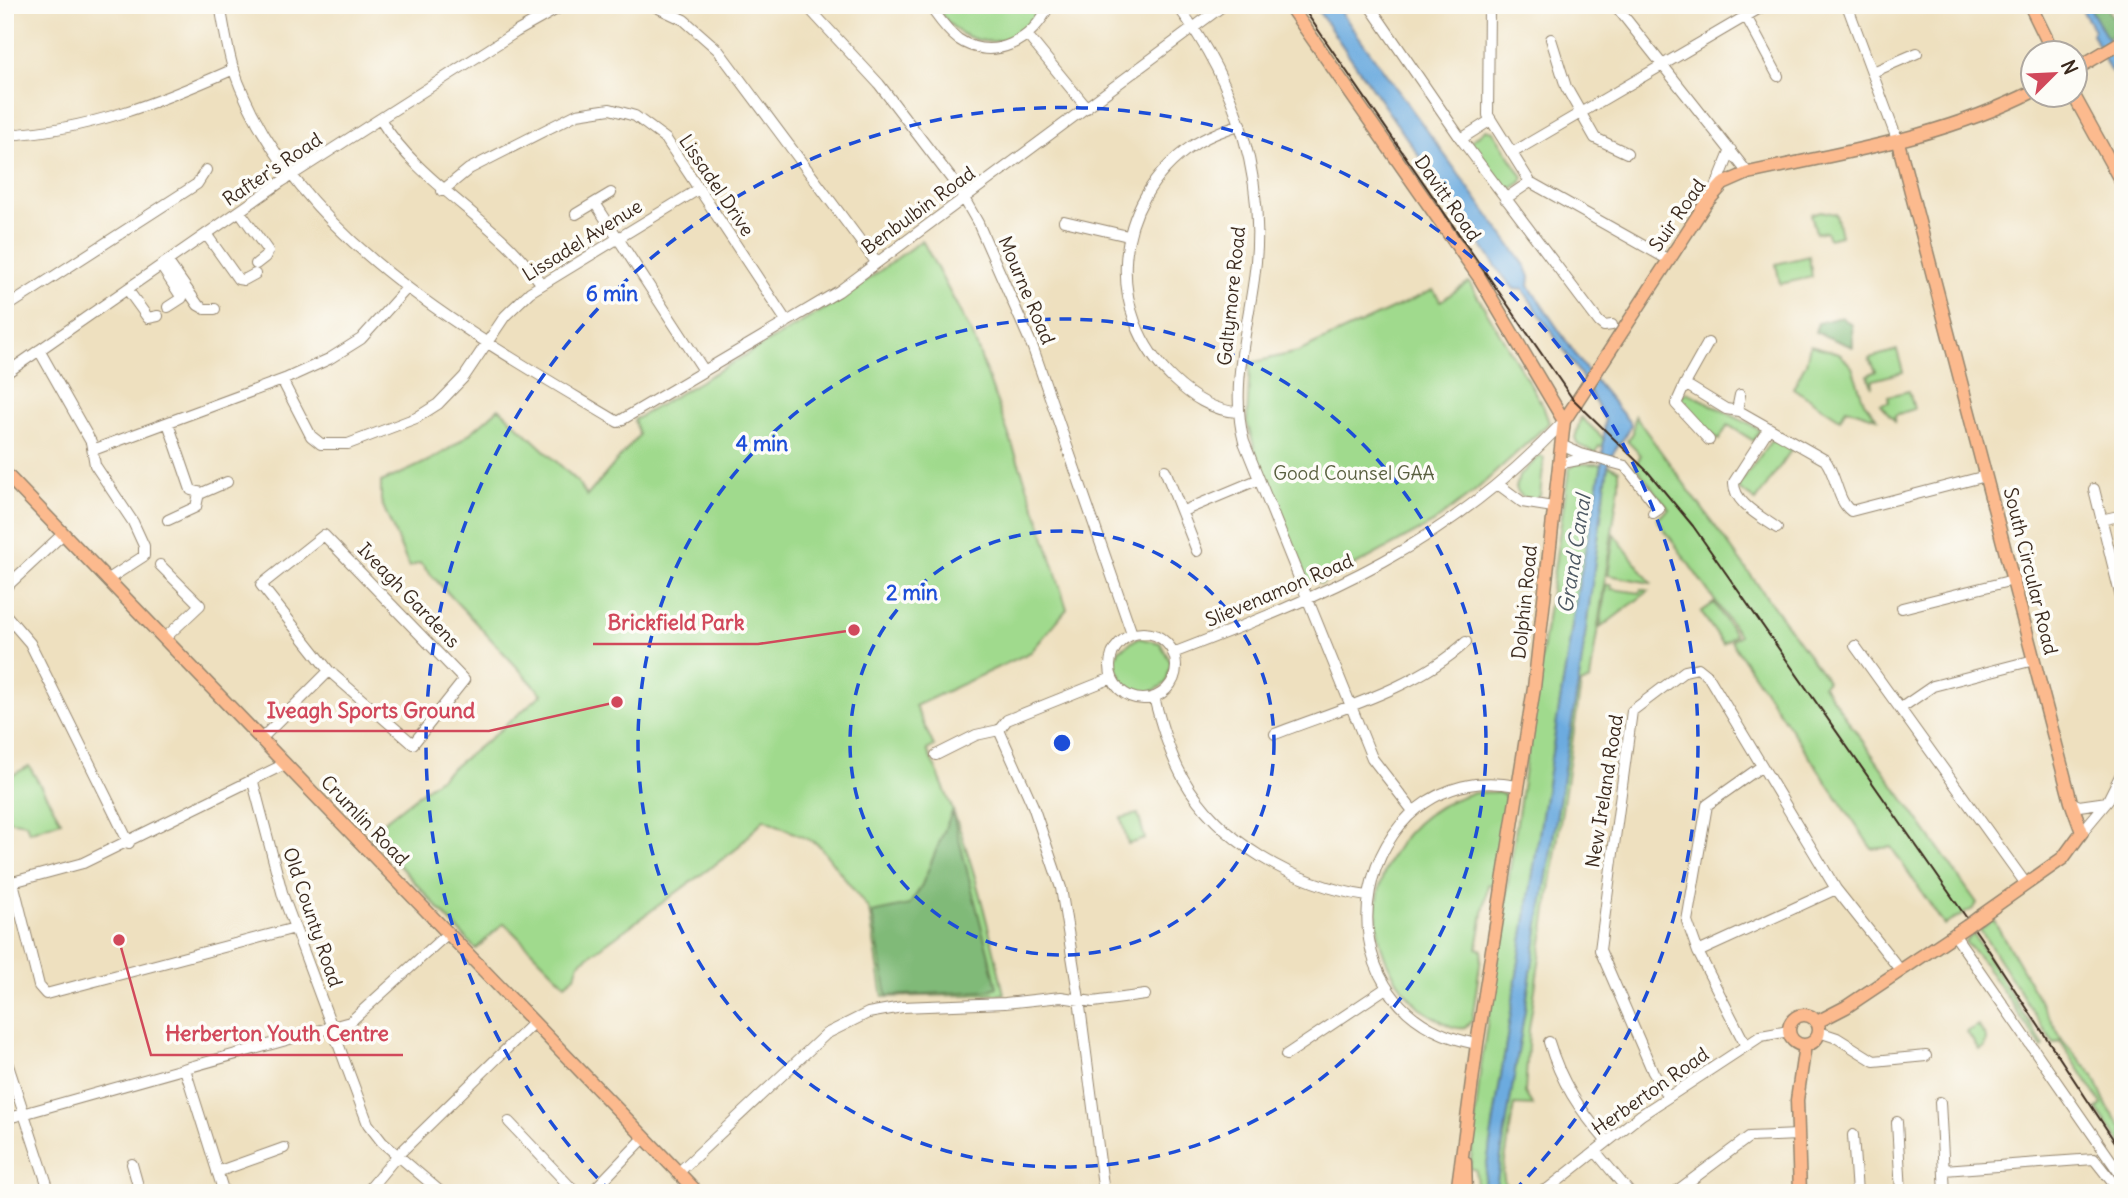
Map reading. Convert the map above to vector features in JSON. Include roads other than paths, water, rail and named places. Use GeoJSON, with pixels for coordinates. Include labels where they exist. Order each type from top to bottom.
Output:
{"type":"FeatureCollection","features":[{"type":"Feature","properties":{"kind":"main road","name":"Davitt Road"},"geometry":{"type":"LineString","coordinates":[[1289,5],[1473,268],[1564,421]]}},
{"type":"Feature","properties":{"kind":"main road"},"geometry":{"type":"LineString","coordinates":[[2030,5],[2046,38]]}},
{"type":"Feature","properties":{"kind":"main road"},"geometry":{"type":"LineString","coordinates":[[2090,60],[2122,42]]}},
{"type":"Feature","properties":{"kind":"main road"},"geometry":{"type":"LineString","coordinates":[[1898,142],[1968,120],[2020,97]]}},
{"type":"Feature","properties":{"kind":"main road"},"geometry":{"type":"LineString","coordinates":[[2081,108],[2122,182]]}},
{"type":"Feature","properties":{"kind":"main road","name":"Suir Road"},"geometry":{"type":"LineString","coordinates":[[1564,421],[1713,194],[1727,181],[1748,173],[1898,142]]}},
{"type":"Feature","properties":{"kind":"main road","name":"South Circular Road"},"geometry":{"type":"LineString","coordinates":[[1898,142],[2071,802],[2082,831]]}},
{"type":"Feature","properties":{"kind":"main road","name":"Dolphin Road"},"geometry":{"type":"LineString","coordinates":[[1457,1193],[1477,1044],[1545,609],[1553,507],[1564,421]]}},
{"type":"Feature","properties":{"kind":"main road","name":"Crumlin Road"},"geometry":{"type":"LineString","coordinates":[[5,473],[698,1193]]}},
{"type":"Feature","properties":{"kind":"main road"},"geometry":{"type":"LineString","coordinates":[[1818,1027],[1810,1016],[1801,1015],[1792,1020],[1789,1031],[1795,1041],[1804,1045],[1815,1040],[1818,1027],[2063,858],[2082,831]]}},
{"type":"Feature","properties":{"kind":"main road"},"geometry":{"type":"LineString","coordinates":[[1800,1193],[1798,1089],[1804,1045]]}},
{"type":"Feature","properties":{"kind":"main road","name":"Dolphin Road"},"geometry":{"type":"LineString","coordinates":[[1462,1156],[1466,1166],[1466,1193]]}},
{"type":"Feature","properties":{"kind":"street"},"geometry":{"type":"LineString","coordinates":[[220,5],[234,69],[255,115],[293,174],[346,234],[407,288],[487,343]]}},
{"type":"Feature","properties":{"kind":"street","name":"Rafter's Road"},"geometry":{"type":"LineString","coordinates":[[5,374],[293,174],[534,20],[564,5]]}},
{"type":"Feature","properties":{"kind":"street"},"geometry":{"type":"LineString","coordinates":[[652,5],[684,20],[718,50],[876,262]]}},
{"type":"Feature","properties":{"kind":"street","name":"Mourne Road"},"geometry":{"type":"LineString","coordinates":[[806,5],[879,84],[965,198],[1034,348],[1132,634]]}},
{"type":"Feature","properties":{"kind":"street"},"geometry":{"type":"LineString","coordinates":[[929,5],[950,32],[974,46],[999,47],[1028,36],[1049,5]]}},
{"type":"Feature","properties":{"kind":"street","name":"Galtymore Road"},"geometry":{"type":"LineString","coordinates":[[1177,5],[1194,27],[1220,71],[1241,124],[1250,167],[1257,228],[1256,269],[1241,359],[1238,412],[1257,480],[1372,758],[1413,811]]}},
{"type":"Feature","properties":{"kind":"street","name":"Benbulbin Road"},"geometry":{"type":"LineString","coordinates":[[487,343],[618,422],[839,291],[1224,5]]}},
{"type":"Feature","properties":{"kind":"street"},"geometry":{"type":"LineString","coordinates":[[1369,5],[1461,139],[1598,322],[1604,326],[1612,326]]}},
{"type":"Feature","properties":{"kind":"street"},"geometry":{"type":"LineString","coordinates":[[1489,5],[1491,120],[1530,182],[1669,260]]}},
{"type":"Feature","properties":{"kind":"street"},"geometry":{"type":"LineString","coordinates":[[1615,5],[1748,173]]}},
{"type":"Feature","properties":{"kind":"street"},"geometry":{"type":"LineString","coordinates":[[1740,5],[1778,76]]}},
{"type":"Feature","properties":{"kind":"street"},"geometry":{"type":"LineString","coordinates":[[1512,153],[1765,5]]}},
{"type":"Feature","properties":{"kind":"street"},"geometry":{"type":"LineString","coordinates":[[1847,5],[1898,142]]}},
{"type":"Feature","properties":{"kind":"street"},"geometry":{"type":"LineString","coordinates":[[1028,36],[1087,108]]}},
{"type":"Feature","properties":{"kind":"street"},"geometry":{"type":"LineString","coordinates":[[1551,39],[1563,79],[1598,141],[1627,153]]}},
{"type":"Feature","properties":{"kind":"street"},"geometry":{"type":"LineString","coordinates":[[1873,72],[1917,52]]}},
{"type":"Feature","properties":{"kind":"street"},"geometry":{"type":"LineString","coordinates":[[5,135],[67,129],[120,116],[234,69]]}},
{"type":"Feature","properties":{"kind":"street","name":"Lissadel Drive"},"geometry":{"type":"LineString","coordinates":[[442,191],[455,177],[577,114],[597,108],[635,116],[660,133],[787,322]]}},
{"type":"Feature","properties":{"kind":"street"},"geometry":{"type":"LineString","coordinates":[[380,119],[405,155],[442,191],[505,242],[541,284]]}},
{"type":"Feature","properties":{"kind":"street"},"geometry":{"type":"LineString","coordinates":[[1461,139],[1491,120]]}},
{"type":"Feature","properties":{"kind":"street"},"geometry":{"type":"LineString","coordinates":[[1238,412],[1222,411],[1200,401],[1169,375],[1149,351],[1130,312],[1125,290],[1128,236],[1139,205],[1166,168],[1203,139],[1241,124]]}},
{"type":"Feature","properties":{"kind":"street"},"geometry":{"type":"LineString","coordinates":[[1713,194],[1731,150]]}},
{"type":"Feature","properties":{"kind":"street"},"geometry":{"type":"LineString","coordinates":[[5,308],[197,184],[206,170]]}},
{"type":"Feature","properties":{"kind":"street"},"geometry":{"type":"LineString","coordinates":[[1505,199],[1530,182]]}},
{"type":"Feature","properties":{"kind":"street","name":"Lissadel Avenue"},"geometry":{"type":"LineString","coordinates":[[282,380],[311,436],[321,444],[340,446],[428,411],[464,377],[511,310],[541,284],[699,189]]}},
{"type":"Feature","properties":{"kind":"street"},"geometry":{"type":"LineString","coordinates":[[576,214],[611,193]]}},
{"type":"Feature","properties":{"kind":"street"},"geometry":{"type":"LineString","coordinates":[[595,203],[616,239],[704,369]]}},
{"type":"Feature","properties":{"kind":"street"},"geometry":{"type":"LineString","coordinates":[[206,234],[237,279],[244,280],[268,251],[240,212]]}},
{"type":"Feature","properties":{"kind":"street"},"geometry":{"type":"LineString","coordinates":[[1064,221],[1128,236]]}},
{"type":"Feature","properties":{"kind":"street"},"geometry":{"type":"LineString","coordinates":[[164,264],[182,298],[168,307]]}},
{"type":"Feature","properties":{"kind":"street"},"geometry":{"type":"LineString","coordinates":[[164,264],[198,305],[205,309],[215,309]]}},
{"type":"Feature","properties":{"kind":"street"},"geometry":{"type":"LineString","coordinates":[[93,450],[282,380],[329,359],[361,339],[407,288]]}},
{"type":"Feature","properties":{"kind":"street"},"geometry":{"type":"LineString","coordinates":[[127,289],[148,318],[158,316]]}},
{"type":"Feature","properties":{"kind":"street"},"geometry":{"type":"LineString","coordinates":[[1708,343],[1676,404],[1709,440]]}},
{"type":"Feature","properties":{"kind":"street"},"geometry":{"type":"LineString","coordinates":[[39,350],[93,450],[95,465],[134,522],[145,552],[107,580]]}},
{"type":"Feature","properties":{"kind":"street"},"geometry":{"type":"LineString","coordinates":[[1685,384],[1726,409],[1737,410],[1825,460],[1835,473],[1843,503],[1850,511],[1986,476]]}},
{"type":"Feature","properties":{"kind":"street"},"geometry":{"type":"LineString","coordinates":[[1737,410],[1740,395]]}},
{"type":"Feature","properties":{"kind":"street","name":"Slievenamon Road"},"geometry":{"type":"LineString","coordinates":[[1173,653],[1308,600],[1360,576],[1414,545],[1499,485],[1564,421]]}},
{"type":"Feature","properties":{"kind":"street"},"geometry":{"type":"LineString","coordinates":[[168,423],[191,490],[199,493],[227,482]]}},
{"type":"Feature","properties":{"kind":"street"},"geometry":{"type":"LineString","coordinates":[[1769,428],[1734,482],[1734,490],[1743,502],[1777,528]]}},
{"type":"Feature","properties":{"kind":"street"},"geometry":{"type":"LineString","coordinates":[[1561,445],[1594,458],[1617,462],[1631,471],[1659,509],[1653,513]]}},
{"type":"Feature","properties":{"kind":"street"},"geometry":{"type":"LineString","coordinates":[[1558,464],[1594,458]]}},
{"type":"Feature","properties":{"kind":"street"},"geometry":{"type":"LineString","coordinates":[[1165,470],[1197,551]]}},
{"type":"Feature","properties":{"kind":"street"},"geometry":{"type":"LineString","coordinates":[[1183,511],[1257,480]]}},
{"type":"Feature","properties":{"kind":"street"},"geometry":{"type":"LineString","coordinates":[[1499,485],[1522,502],[1553,507]]}},
{"type":"Feature","properties":{"kind":"street"},"geometry":{"type":"LineString","coordinates":[[2094,489],[2123,606]]}},
{"type":"Feature","properties":{"kind":"street"},"geometry":{"type":"LineString","coordinates":[[168,520],[196,507],[199,493]]}},
{"type":"Feature","properties":{"kind":"street"},"geometry":{"type":"LineString","coordinates":[[2101,520],[2123,515]]}},
{"type":"Feature","properties":{"kind":"street"},"geometry":{"type":"LineString","coordinates":[[5,588],[63,534]]}},
{"type":"Feature","properties":{"kind":"street","name":"Iveagh Gardens"},"geometry":{"type":"LineString","coordinates":[[324,535],[464,680],[413,744],[329,671],[261,585],[324,535]]}},
{"type":"Feature","properties":{"kind":"street"},"geometry":{"type":"LineString","coordinates":[[160,565],[200,605],[164,639]]}},
{"type":"Feature","properties":{"kind":"street"},"geometry":{"type":"LineString","coordinates":[[1902,608],[2013,580]]}},
{"type":"Feature","properties":{"kind":"street"},"geometry":{"type":"LineString","coordinates":[[5,614],[30,643],[129,842]]}},
{"type":"Feature","properties":{"kind":"street"},"geometry":{"type":"LineString","coordinates":[[1132,634],[1153,634],[1165,642],[1173,653],[1174,676],[1167,689],[1154,697],[1132,698],[1120,690],[1112,678],[1111,655],[1119,642],[1132,634]]}},
{"type":"Feature","properties":{"kind":"street"},"geometry":{"type":"LineString","coordinates":[[1275,734],[1349,705],[1438,665],[1466,642]]}},
{"type":"Feature","properties":{"kind":"street"},"geometry":{"type":"LineString","coordinates":[[1855,646],[2026,884]]}},
{"type":"Feature","properties":{"kind":"street"},"geometry":{"type":"LineString","coordinates":[[1901,708],[1933,686],[2034,660]]}},
{"type":"Feature","properties":{"kind":"street","name":"New Ireland Road"},"geometry":{"type":"LineString","coordinates":[[1668,1097],[1653,1072],[1600,950],[1632,711],[1685,671],[1698,668],[1710,680],[1836,889],[1901,971]]}},
{"type":"Feature","properties":{"kind":"street"},"geometry":{"type":"LineString","coordinates":[[260,740],[329,671]]}},
{"type":"Feature","properties":{"kind":"street"},"geometry":{"type":"LineString","coordinates":[[936,755],[976,735],[999,730],[1007,720],[1112,678]]}},
{"type":"Feature","properties":{"kind":"street"},"geometry":{"type":"LineString","coordinates":[[1154,697],[1172,755],[1184,779],[1212,815],[1245,845],[1283,869],[1327,887],[1367,896]]}},
{"type":"Feature","properties":{"kind":"street"},"geometry":{"type":"LineString","coordinates":[[999,730],[1053,859],[1067,918],[1104,1193]]}},
{"type":"Feature","properties":{"kind":"street"},"geometry":{"type":"LineString","coordinates":[[285,764],[83,863],[9,883],[39,986],[46,994],[295,928]]}},
{"type":"Feature","properties":{"kind":"street"},"geometry":{"type":"LineString","coordinates":[[1746,1046],[1698,953],[1687,921],[1707,805],[1762,766]]}},
{"type":"Feature","properties":{"kind":"street"},"geometry":{"type":"LineString","coordinates":[[2082,831],[2107,802],[2123,770]]}},
{"type":"Feature","properties":{"kind":"street","name":"Old County Road"},"geometry":{"type":"LineString","coordinates":[[253,782],[283,896],[368,1125],[397,1156],[442,1193]]}},
{"type":"Feature","properties":{"kind":"street"},"geometry":{"type":"LineString","coordinates":[[1477,1044],[1448,1037],[1419,1021],[1402,1008],[1387,988],[1373,960],[1367,927],[1367,896],[1375,868],[1393,835],[1413,811],[1447,793],[1470,785],[1493,782],[1517,786]]}},
{"type":"Feature","properties":{"kind":"street"},"geometry":{"type":"LineString","coordinates":[[2071,802],[2079,806],[2107,802]]}},
{"type":"Feature","properties":{"kind":"street"},"geometry":{"type":"LineString","coordinates":[[1698,953],[1836,889]]}},
{"type":"Feature","properties":{"kind":"street"},"geometry":{"type":"LineString","coordinates":[[1960,931],[2123,1178]]}},
{"type":"Feature","properties":{"kind":"street"},"geometry":{"type":"LineString","coordinates":[[5,1119],[351,1022],[447,934]]}},
{"type":"Feature","properties":{"kind":"street"},"geometry":{"type":"LineString","coordinates":[[1286,1055],[1387,988]]}},
{"type":"Feature","properties":{"kind":"street"},"geometry":{"type":"LineString","coordinates":[[678,1173],[810,1048],[845,1022],[878,1010],[902,1007],[1005,1003],[1061,997],[1093,1002],[1145,995]]}},
{"type":"Feature","properties":{"kind":"street"},"geometry":{"type":"LineString","coordinates":[[366,1193],[397,1156],[533,1023]]}},
{"type":"Feature","properties":{"kind":"street"},"geometry":{"type":"LineString","coordinates":[[1818,1027],[1874,1061],[1926,1056]]}},
{"type":"Feature","properties":{"kind":"street","name":"Herberton Road"},"geometry":{"type":"LineString","coordinates":[[1537,1193],[1549,1188],[1668,1097],[1761,1036],[1789,1031]]}},
{"type":"Feature","properties":{"kind":"street"},"geometry":{"type":"LineString","coordinates":[[1549,1042],[1558,1073],[1575,1104],[1607,1142]]}},
{"type":"Feature","properties":{"kind":"street"},"geometry":{"type":"LineString","coordinates":[[5,1056],[50,1193]]}},
{"type":"Feature","properties":{"kind":"street"},"geometry":{"type":"LineString","coordinates":[[185,1069],[224,1193]]}},
{"type":"Feature","properties":{"kind":"street"},"geometry":{"type":"LineString","coordinates":[[1940,1102],[1945,1193]]}},
{"type":"Feature","properties":{"kind":"street"},"geometry":{"type":"LineString","coordinates":[[509,1122],[576,1193]]}},
{"type":"Feature","properties":{"kind":"street"},"geometry":{"type":"LineString","coordinates":[[1897,1122],[1901,1193]]}},
{"type":"Feature","properties":{"kind":"street"},"geometry":{"type":"LineString","coordinates":[[1674,1193],[1749,1137],[1798,1135]]}},
{"type":"Feature","properties":{"kind":"street"},"geometry":{"type":"LineString","coordinates":[[1853,1135],[1857,1193]]}},
{"type":"Feature","properties":{"kind":"street"},"geometry":{"type":"LineString","coordinates":[[591,1193],[645,1138]]}},
{"type":"Feature","properties":{"kind":"street"},"geometry":{"type":"LineString","coordinates":[[217,1172],[284,1148]]}},
{"type":"Feature","properties":{"kind":"street"},"geometry":{"type":"LineString","coordinates":[[1596,1152],[1630,1193]]}},
{"type":"Feature","properties":{"kind":"street"},"geometry":{"type":"LineString","coordinates":[[1944,1170],[2094,1159],[2121,1193]]}},
{"type":"Feature","properties":{"kind":"street"},"geometry":{"type":"LineString","coordinates":[[132,1164],[140,1193]]}},
{"type":"Feature","properties":{"kind":"water"},"geometry":{"type":"Polygon","coordinates":[[[1314,5],[1336,5],[1526,267],[1530,277],[1529,286],[1584,367],[1631,424],[1608,465],[1580,673],[1495,1193],[1487,1193],[1484,1183],[1578,588],[1602,464],[1605,420],[1580,374],[1523,290],[1514,289],[1502,275],[1314,5]]]}},
{"type":"Feature","properties":{"kind":"water"},"geometry":{"type":"Polygon","coordinates":[[[2079,5],[2088,5],[2123,65],[2123,86],[2109,69],[2092,34],[2094,30],[2079,5]]]}},
{"type":"Feature","properties":{"kind":"tram line"},"geometry":{"type":"LineString","coordinates":[[1301,5],[1572,398],[1648,472],[1693,526],[1980,937],[2123,1154]]}},
{"type":"Feature","properties":{"kind":"place","name":"Brickfield Park"},"geometry":{"type":"Point","coordinates":[854,630]}},
{"type":"Feature","properties":{"kind":"place","name":"Iveagh Sports Ground"},"geometry":{"type":"Point","coordinates":[617,702]}},
{"type":"Feature","properties":{"kind":"place","name":"Herberton Youth Centre"},"geometry":{"type":"Point","coordinates":[119,940]}},
{"type":"Feature","properties":{"kind":"park label","name":"Good Counsel GAA"},"geometry":{"type":"Point","coordinates":[1354,473]}},
{"type":"Feature","properties":{"kind":"water label","name":"Grand Canal"},"geometry":{"type":"Point","coordinates":[1574,554]}}]}
